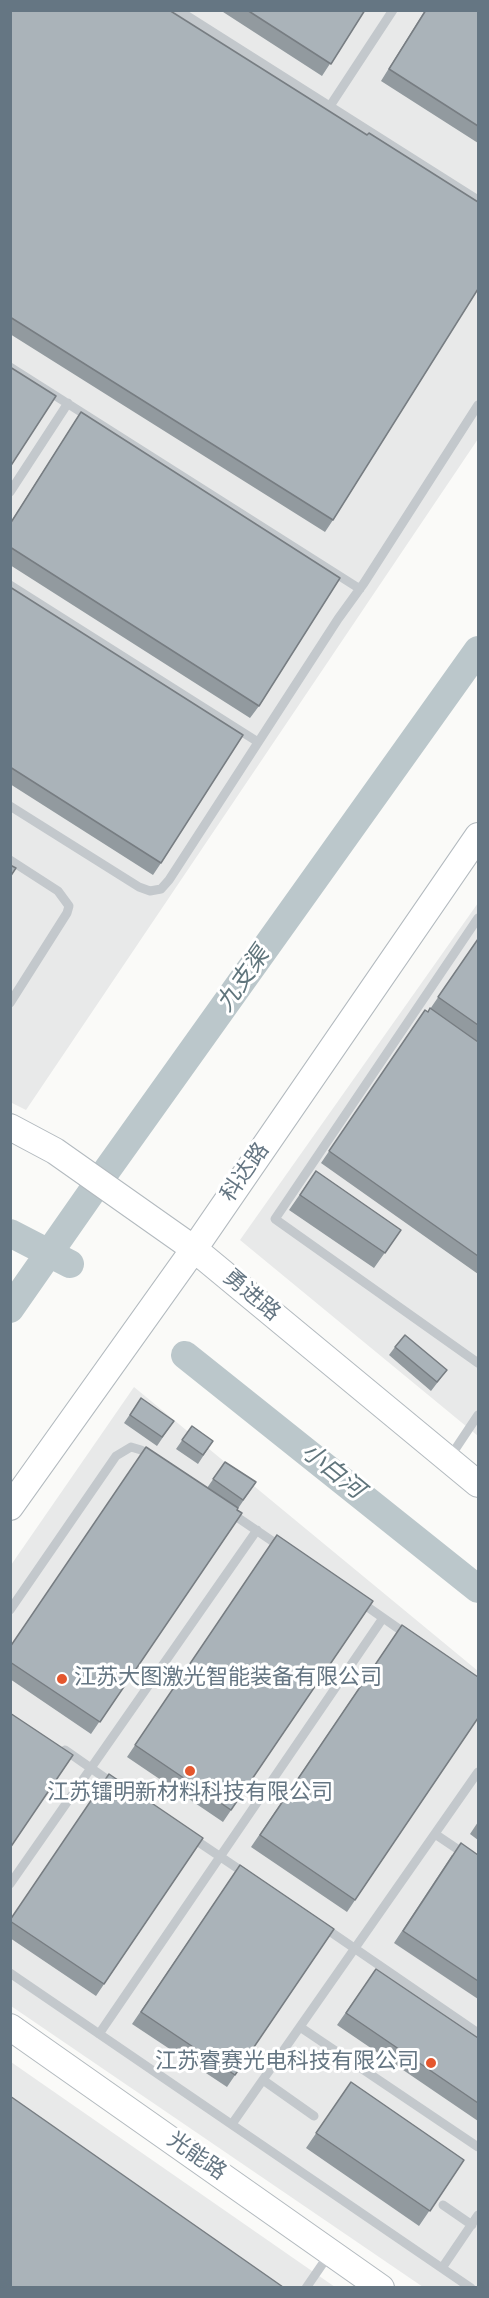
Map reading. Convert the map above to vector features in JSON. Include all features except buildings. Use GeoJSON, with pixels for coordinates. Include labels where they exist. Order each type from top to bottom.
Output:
{"type":"FeatureCollection","features":[{"type":"Feature","properties":{"kind":"street","name":"科达路"},"geometry":{"type":"LineString","coordinates":[[10,1507],[194,1249],[478,836]]}},
{"type":"Feature","properties":{"kind":"street","name":"勇进路"},"geometry":{"type":"LineString","coordinates":[[10,1126],[55,1151],[194,1249],[478,1484]]}},
{"type":"Feature","properties":{"kind":"street","name":"光能路"},"geometry":{"type":"LineString","coordinates":[[10,2027],[381,2288]]}},
{"type":"Feature","properties":{"kind":"lane"},"geometry":{"type":"LineString","coordinates":[[178,10],[478,200]]}},
{"type":"Feature","properties":{"kind":"lane"},"geometry":{"type":"LineString","coordinates":[[330,106],[393,10]]}},
{"type":"Feature","properties":{"kind":"lane"},"geometry":{"type":"LineString","coordinates":[[10,367],[360,589]]}},
{"type":"Feature","properties":{"kind":"lane"},"geometry":{"type":"LineString","coordinates":[[10,492],[68,403]]}},
{"type":"Feature","properties":{"kind":"lane"},"geometry":{"type":"LineString","coordinates":[[10,806],[139,887],[150,891],[161,889],[360,589],[478,405]]}},
{"type":"Feature","properties":{"kind":"lane"},"geometry":{"type":"LineString","coordinates":[[10,585],[258,742]]}},
{"type":"Feature","properties":{"kind":"lane"},"geometry":{"type":"LineString","coordinates":[[10,860],[58,891],[69,906],[67,913],[10,1003]]}},
{"type":"Feature","properties":{"kind":"lane"},"geometry":{"type":"LineString","coordinates":[[478,918],[275,1220],[478,1363]]}},
{"type":"Feature","properties":{"kind":"lane"},"geometry":{"type":"LineString","coordinates":[[417,1008],[426,1015]]}},
{"type":"Feature","properties":{"kind":"lane"},"geometry":{"type":"LineString","coordinates":[[449,1460],[478,1415]]}},
{"type":"Feature","properties":{"kind":"lane"},"geometry":{"type":"LineString","coordinates":[[10,1610],[116,1456],[131,1447],[141,1450],[160,1464]]}},
{"type":"Feature","properties":{"kind":"lane"},"geometry":{"type":"LineString","coordinates":[[218,1504],[286,1550]]}},
{"type":"Feature","properties":{"kind":"lane"},"geometry":{"type":"LineString","coordinates":[[10,1884],[256,1530]]}},
{"type":"Feature","properties":{"kind":"lane"},"geometry":{"type":"LineString","coordinates":[[354,1598],[421,1644]]}},
{"type":"Feature","properties":{"kind":"lane"},"geometry":{"type":"LineString","coordinates":[[99,2034],[383,1618]]}},
{"type":"Feature","properties":{"kind":"lane"},"geometry":{"type":"LineString","coordinates":[[55,1744],[128,1794]]}},
{"type":"Feature","properties":{"kind":"lane"},"geometry":{"type":"LineString","coordinates":[[232,2124],[478,1772]]}},
{"type":"Feature","properties":{"kind":"lane"},"geometry":{"type":"LineString","coordinates":[[183,1831],[258,1883]]}},
{"type":"Feature","properties":{"kind":"lane"},"geometry":{"type":"LineString","coordinates":[[435,1834],[478,1863]]}},
{"type":"Feature","properties":{"kind":"lane"},"geometry":{"type":"LineString","coordinates":[[316,1922],[478,2033]]}},
{"type":"Feature","properties":{"kind":"lane"},"geometry":{"type":"LineString","coordinates":[[10,1973],[471,2288]]}},
{"type":"Feature","properties":{"kind":"lane"},"geometry":{"type":"LineString","coordinates":[[300,2027],[478,2147]]}},
{"type":"Feature","properties":{"kind":"lane"},"geometry":{"type":"LineString","coordinates":[[263,2080],[314,2116]]}},
{"type":"Feature","properties":{"kind":"lane"},"geometry":{"type":"LineString","coordinates":[[443,2205],[472,2225]]}},
{"type":"Feature","properties":{"kind":"lane"},"geometry":{"type":"LineString","coordinates":[[442,2268],[478,2215]]}},
{"type":"Feature","properties":{"kind":"lane"},"geometry":{"type":"LineString","coordinates":[[306,2288],[331,2252]]}},
{"type":"Feature","properties":{"kind":"shaded area"},"geometry":{"type":"Polygon","coordinates":[[[10,11],[478,11],[478,439],[26,1110],[10,1102],[10,11]]]}},
{"type":"Feature","properties":{"kind":"shaded area"},"geometry":{"type":"Polygon","coordinates":[[[478,903],[478,1436],[240,1240],[478,903]]]}},
{"type":"Feature","properties":{"kind":"shaded area"},"geometry":{"type":"Polygon","coordinates":[[[134,1387],[478,1671],[478,2287],[423,2287],[11,2006],[11,1565],[134,1387]]]}},
{"type":"Feature","properties":{"kind":"shaded area"},"geometry":{"type":"Polygon","coordinates":[[[11,2062],[335,2287],[11,2287],[11,2062]]]}},
{"type":"Feature","properties":{"kind":"waterway","name":"九支渠"},"geometry":{"type":"LineString","coordinates":[[10,1309],[478,650]]}},
{"type":"Feature","properties":{"kind":"waterway"},"geometry":{"type":"LineString","coordinates":[[10,1233],[70,1264]]}},
{"type":"Feature","properties":{"kind":"waterway","name":"小白河"},"geometry":{"type":"LineString","coordinates":[[185,1355],[478,1589]]}},
{"type":"Feature","properties":{"kind":"place","name":"江苏大图激光智能装备有限公司"},"geometry":{"type":"Point","coordinates":[62,1679]}},
{"type":"Feature","properties":{"kind":"place","name":"江苏镭明新材料科技有限公司"},"geometry":{"type":"Point","coordinates":[190,1771]}},
{"type":"Feature","properties":{"kind":"place","name":"江苏睿赛光电科技有限公司"},"geometry":{"type":"Point","coordinates":[431,2063]}}]}
